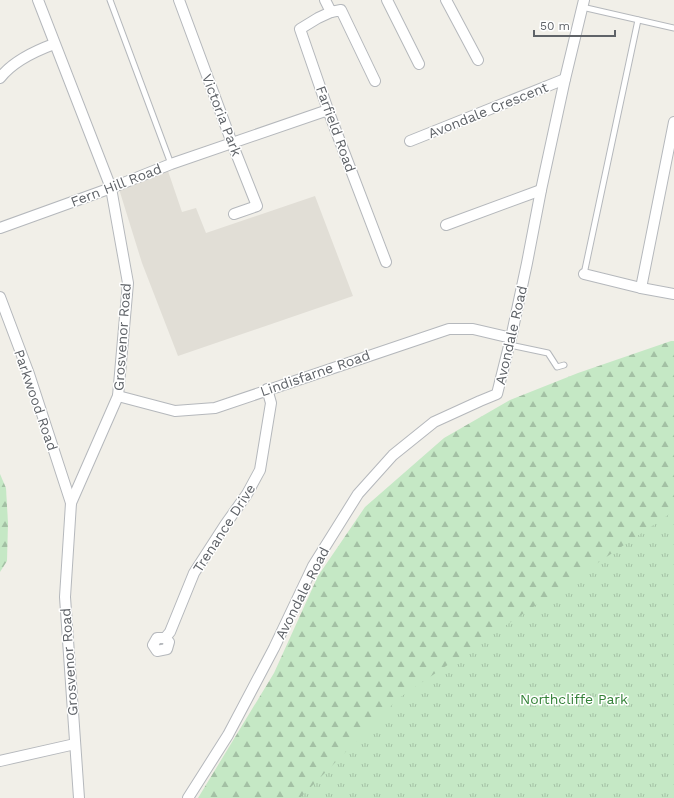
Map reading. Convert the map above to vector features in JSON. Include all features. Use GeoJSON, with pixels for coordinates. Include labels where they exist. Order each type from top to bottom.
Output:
{"type":"FeatureCollection","features":[{"type":"Feature","properties":{"kind":"street","name":"Grosvenor Road"},"geometry":{"type":"LineString","coordinates":[[38,0],[111,188],[128,283],[118,396],[71,503],[64,597],[79,798]]}},
{"type":"Feature","properties":{"kind":"street","name":"Victoria Park"},"geometry":{"type":"LineString","coordinates":[[179,0],[257,206],[234,214]]}},
{"type":"Feature","properties":{"kind":"street"},"geometry":{"type":"LineString","coordinates":[[325,0],[330,12],[341,10],[375,81]]}},
{"type":"Feature","properties":{"kind":"street"},"geometry":{"type":"LineString","coordinates":[[387,0],[418,64]]}},
{"type":"Feature","properties":{"kind":"street"},"geometry":{"type":"LineString","coordinates":[[446,0],[478,60]]}},
{"type":"Feature","properties":{"kind":"street","name":"Avondale Road"},"geometry":{"type":"LineString","coordinates":[[188,798],[228,735],[274,648],[313,566],[358,494],[393,455],[434,422],[480,400],[497,394],[527,263],[565,79],[583,4]]}},
{"type":"Feature","properties":{"kind":"street","name":"Farfield Road"},"geometry":{"type":"LineString","coordinates":[[330,12],[300,30],[328,110],[386,262]]}},
{"type":"Feature","properties":{"kind":"street"},"geometry":{"type":"LineString","coordinates":[[0,78],[16,63],[41,49],[54,44]]}},
{"type":"Feature","properties":{"kind":"street","name":"Avondale Crescent"},"geometry":{"type":"LineString","coordinates":[[410,141],[565,79]]}},
{"type":"Feature","properties":{"kind":"street","name":"Fern Hill Road"},"geometry":{"type":"LineString","coordinates":[[0,228],[111,188],[171,164],[328,110]]}},
{"type":"Feature","properties":{"kind":"street"},"geometry":{"type":"LineString","coordinates":[[641,288],[674,122]]}},
{"type":"Feature","properties":{"kind":"street"},"geometry":{"type":"LineString","coordinates":[[446,225],[541,190]]}},
{"type":"Feature","properties":{"kind":"street"},"geometry":{"type":"LineString","coordinates":[[584,274],[641,288],[674,294]]}},
{"type":"Feature","properties":{"kind":"street","name":"Parkwood Road"},"geometry":{"type":"LineString","coordinates":[[0,297],[29,374],[71,503]]}},
{"type":"Feature","properties":{"kind":"street","name":"Lindisfarne Road"},"geometry":{"type":"LineString","coordinates":[[118,396],[175,411],[215,408],[267,389],[449,329],[473,329],[510,341]]}},
{"type":"Feature","properties":{"kind":"street","name":"Trenance Drive"},"geometry":{"type":"LineString","coordinates":[[165,638],[170,632],[194,574],[225,525],[247,494],[260,470],[271,403],[267,389]]}},
{"type":"Feature","properties":{"kind":"street"},"geometry":{"type":"LineString","coordinates":[[0,761],[75,744]]}},
{"type":"Feature","properties":{"kind":"lane"},"geometry":{"type":"LineString","coordinates":[[110,0],[171,164]]}},
{"type":"Feature","properties":{"kind":"lane"},"geometry":{"type":"LineString","coordinates":[[583,4],[638,20],[674,28]]}},
{"type":"Feature","properties":{"kind":"lane"},"geometry":{"type":"LineString","coordinates":[[584,274],[638,20]]}},
{"type":"Feature","properties":{"kind":"lane"},"geometry":{"type":"LineString","coordinates":[[510,341],[548,353],[557,367],[564,366]]}},
{"type":"Feature","properties":{"kind":"shaded area"},"geometry":{"type":"Polygon","coordinates":[[[168,171],[182,212],[196,208],[206,233],[315,196],[353,296],[178,356],[142,263],[119,189],[168,171]]]}},
{"type":"Feature","properties":{"kind":"green space"},"geometry":{"type":"Polygon","coordinates":[[[674,341],[674,611],[337,798],[198,798],[274,673],[318,576],[365,507],[444,438],[510,400],[578,373],[674,341]]]}},
{"type":"Feature","properties":{"kind":"green space"},"geometry":{"type":"Polygon","coordinates":[[[0,474],[6,488],[8,523],[7,561],[0,572],[0,474]]]}},
{"type":"Feature","properties":{"kind":"green space","name":"Northcliffe Park"},"geometry":{"type":"Polygon","coordinates":[[[674,511],[674,798],[300,798],[399,698],[674,511]]]}}]}
